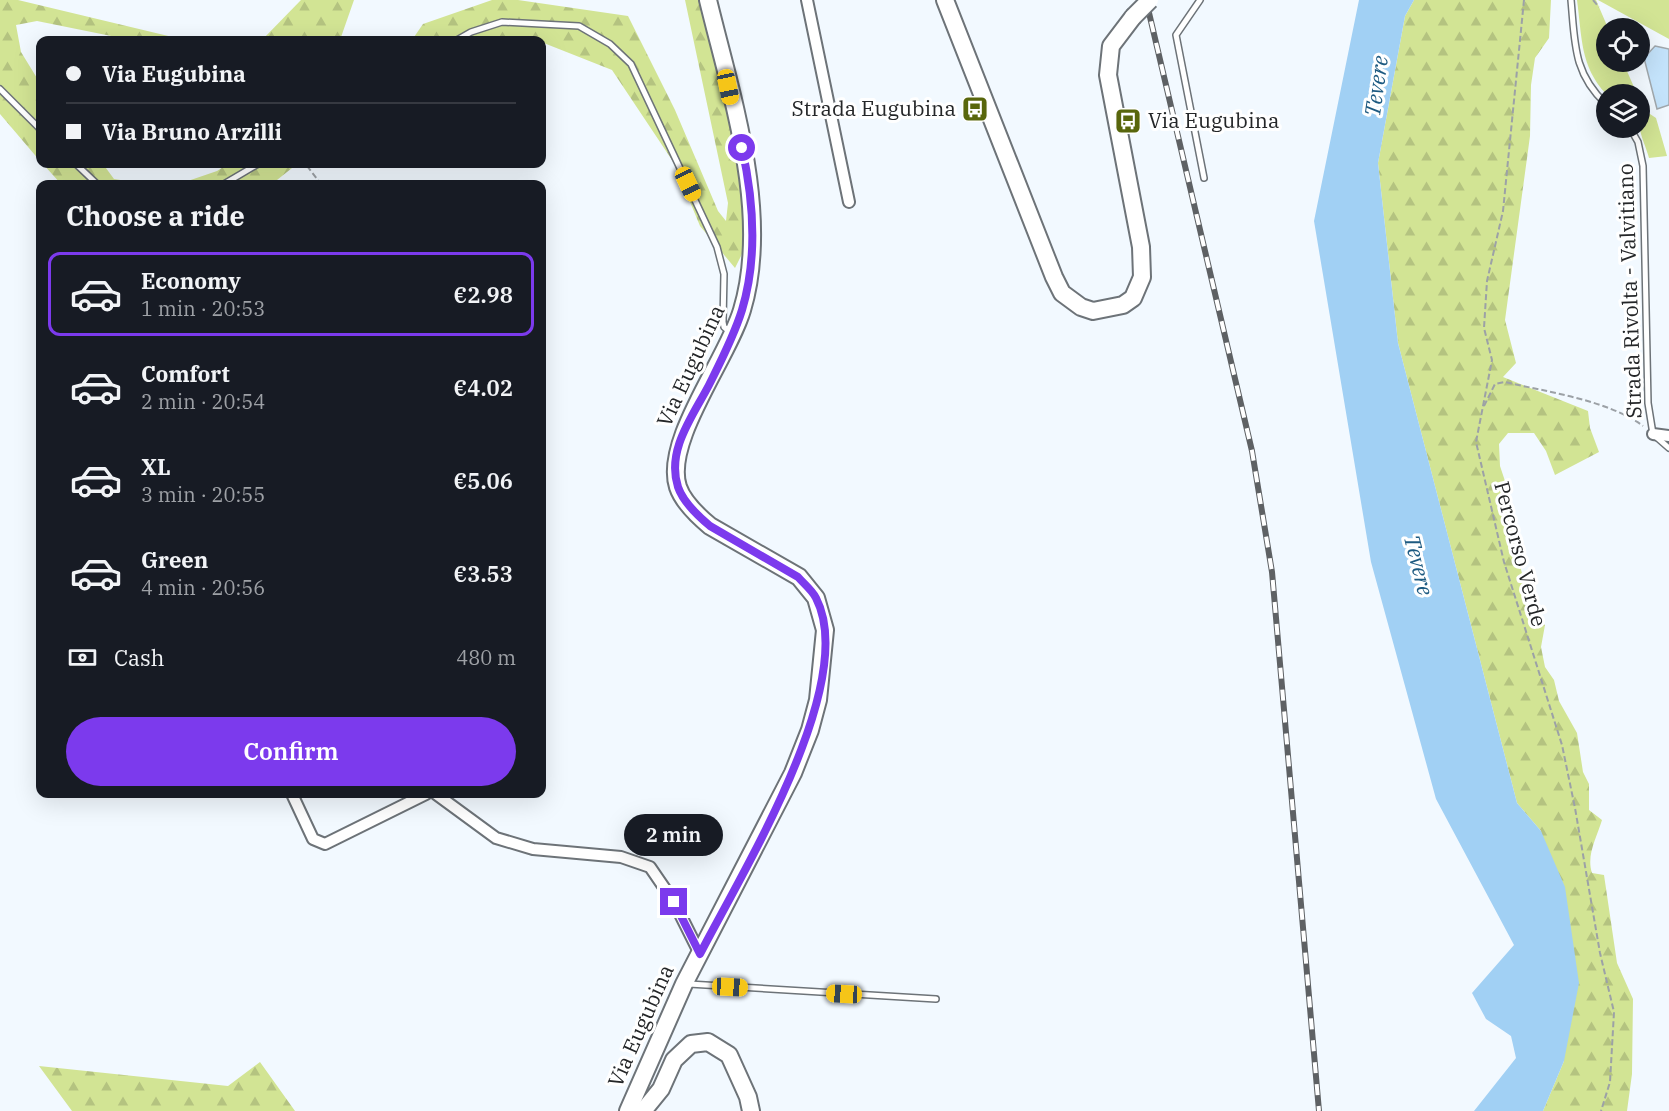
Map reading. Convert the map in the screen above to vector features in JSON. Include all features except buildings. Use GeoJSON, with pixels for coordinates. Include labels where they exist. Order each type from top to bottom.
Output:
{"type":"FeatureCollection","features":[{"type":"Feature","properties":{"kind":"street","name":"Via Eugubina"},"geometry":{"type":"LineString","coordinates":[[628,1111],[684,984],[793,773],[810,730],[818,700],[824,657],[825,630],[816,598],[809,588],[798,577],[710,526],[697,514],[679,488],[676,462],[684,430],[733,334],[749,281],[752,205],[708,0]]}},
{"type":"Feature","properties":{"kind":"street"},"geometry":{"type":"LineString","coordinates":[[807,0],[849,202]]}},
{"type":"Feature","properties":{"kind":"street"},"geometry":{"type":"LineString","coordinates":[[945,0],[1054,277],[1062,293],[1081,307],[1093,311],[1123,305],[1133,298],[1142,277],[1141,247],[1108,75],[1111,46],[1132,17],[1150,0]]}},
{"type":"Feature","properties":{"kind":"street"},"geometry":{"type":"LineString","coordinates":[[1653,434],[1669,436]]}},
{"type":"Feature","properties":{"kind":"street"},"geometry":{"type":"LineString","coordinates":[[294,798],[313,839],[325,844],[418,798]]}},
{"type":"Feature","properties":{"kind":"street"},"geometry":{"type":"LineString","coordinates":[[441,798],[496,838],[533,849],[621,857],[650,867],[674,902],[700,954]]}},
{"type":"Feature","properties":{"kind":"street"},"geometry":{"type":"LineString","coordinates":[[643,1111],[661,1089],[674,1060],[691,1044],[708,1042],[729,1055],[748,1097],[751,1111]]}},
{"type":"Feature","properties":{"kind":"lane"},"geometry":{"type":"LineString","coordinates":[[1200,0],[1187,15],[1176,35],[1204,178]]}},
{"type":"Feature","properties":{"kind":"lane"},"geometry":{"type":"LineString","coordinates":[[1571,0],[1578,64],[1589,86],[1596,93]]}},
{"type":"Feature","properties":{"kind":"lane"},"geometry":{"type":"LineString","coordinates":[[464,36],[502,22],[579,26],[610,44],[631,64],[717,247],[724,274],[723,322],[724,327],[733,334]]}},
{"type":"Feature","properties":{"kind":"lane"},"geometry":{"type":"LineString","coordinates":[[0,89],[36,125]]}},
{"type":"Feature","properties":{"kind":"lane","name":"Strada Rivolta - Valvitiano"},"geometry":{"type":"LineString","coordinates":[[1636,138],[1643,166],[1648,403],[1653,434],[1669,448]]}},
{"type":"Feature","properties":{"kind":"lane"},"geometry":{"type":"LineString","coordinates":[[79,168],[93,180]]}},
{"type":"Feature","properties":{"kind":"lane"},"geometry":{"type":"LineString","coordinates":[[231,180],[251,168]]}},
{"type":"Feature","properties":{"kind":"lane"},"geometry":{"type":"LineString","coordinates":[[684,984],[936,999]]}},
{"type":"Feature","properties":{"kind":"path","name":"Percorso Verde"},"geometry":{"type":"LineString","coordinates":[[1524,0],[1503,211],[1487,281],[1484,328],[1492,360],[1476,442],[1513,594],[1562,745],[1614,1012],[1610,1082],[1601,1111]]}},
{"type":"Feature","properties":{"kind":"path"},"geometry":{"type":"LineString","coordinates":[[1593,0],[1599,7]]}},
{"type":"Feature","properties":{"kind":"path"},"geometry":{"type":"LineString","coordinates":[[1480,414],[1495,384],[1505,382],[1579,400],[1630,417],[1653,434]]}},
{"type":"Feature","properties":{"kind":"green space"},"geometry":{"type":"Polygon","coordinates":[[[0,0],[18,0],[168,36],[111,36],[37,21],[16,25],[21,52],[36,76],[36,156],[0,114],[0,0]]]}},
{"type":"Feature","properties":{"kind":"green space"},"geometry":{"type":"Polygon","coordinates":[[[301,0],[354,0],[341,36],[266,36],[301,0]]]}},
{"type":"Feature","properties":{"kind":"green space"},"geometry":{"type":"Polygon","coordinates":[[[492,0],[518,0],[628,16],[675,110],[718,211],[726,221],[728,203],[685,0],[701,0],[742,172],[743,252],[735,268],[700,226],[674,163],[612,70],[546,44],[546,36],[415,36],[423,24],[492,0]]]}},
{"type":"Feature","properties":{"kind":"green space"},"geometry":{"type":"Polygon","coordinates":[[[1414,0],[1551,0],[1549,38],[1535,58],[1531,85],[1530,136],[1505,320],[1516,363],[1503,377],[1588,411],[1590,428],[1599,452],[1555,475],[1546,451],[1534,433],[1508,433],[1499,444],[1500,466],[1508,490],[1514,543],[1528,596],[1526,612],[1545,625],[1541,647],[1545,667],[1554,680],[1559,701],[1577,733],[1583,772],[1589,784],[1589,810],[1602,820],[1591,853],[1592,873],[1604,875],[1617,963],[1633,999],[1632,1074],[1627,1111],[1543,1111],[1564,1061],[1541,831],[1517,803],[1398,343],[1378,163],[1405,16],[1414,0]]]}},
{"type":"Feature","properties":{"kind":"green space"},"geometry":{"type":"Polygon","coordinates":[[[1577,0],[1596,0],[1604,18],[1596,18],[1596,72],[1627,72],[1633,84],[1598,84],[1587,62],[1577,0]]]}},
{"type":"Feature","properties":{"kind":"green space"},"geometry":{"type":"Polygon","coordinates":[[[1598,0],[1669,0],[1669,39],[1650,29],[1650,18],[1631,18],[1598,0]]]}},
{"type":"Feature","properties":{"kind":"green space"},"geometry":{"type":"Polygon","coordinates":[[[1650,114],[1656,118],[1667,156],[1649,158],[1643,138],[1650,138],[1650,114]]]}},
{"type":"Feature","properties":{"kind":"green space"},"geometry":{"type":"Polygon","coordinates":[[[47,168],[106,168],[114,179],[121,180],[57,180],[47,168]]]}},
{"type":"Feature","properties":{"kind":"green space"},"geometry":{"type":"Polygon","coordinates":[[[222,168],[292,168],[277,180],[191,180],[222,168]]]}},
{"type":"Feature","properties":{"kind":"green space"},"geometry":{"type":"Polygon","coordinates":[[[260,1062],[295,1111],[72,1111],[39,1066],[228,1086],[260,1062]]]}},
{"type":"Feature","properties":{"kind":"water","name":"Tevere"},"geometry":{"type":"Polygon","coordinates":[[[1359,0],[1414,0],[1405,16],[1378,163],[1398,343],[1517,803],[1541,831],[1565,887],[1579,983],[1564,1061],[1543,1111],[1474,1111],[1516,1058],[1511,1036],[1486,1019],[1472,993],[1514,945],[1436,799],[1371,562],[1314,221],[1359,0]]]}},
{"type":"Feature","properties":{"kind":"railway"},"geometry":{"type":"LineString","coordinates":[[1146,0],[1252,451],[1272,572],[1319,1111]]}},
{"type":"Feature","properties":{"kind":"place","name":"Strada Eugubina"},"geometry":{"type":"Point","coordinates":[975,109]}},
{"type":"Feature","properties":{"kind":"place","name":"Via Eugubina"},"geometry":{"type":"Point","coordinates":[1128,121]}},
{"type":"Feature","properties":{"kind":"route"},"geometry":{"type":"LineString","coordinates":[[674,902],[700,954],[793,773],[810,730],[818,700],[823,666],[825,630],[816,598],[809,588],[798,577],[710,526],[687,502],[679,488],[677,476],[678,447],[684,430],[733,334],[742,311],[749,281],[753,231],[752,205],[742,148]]}}]}
